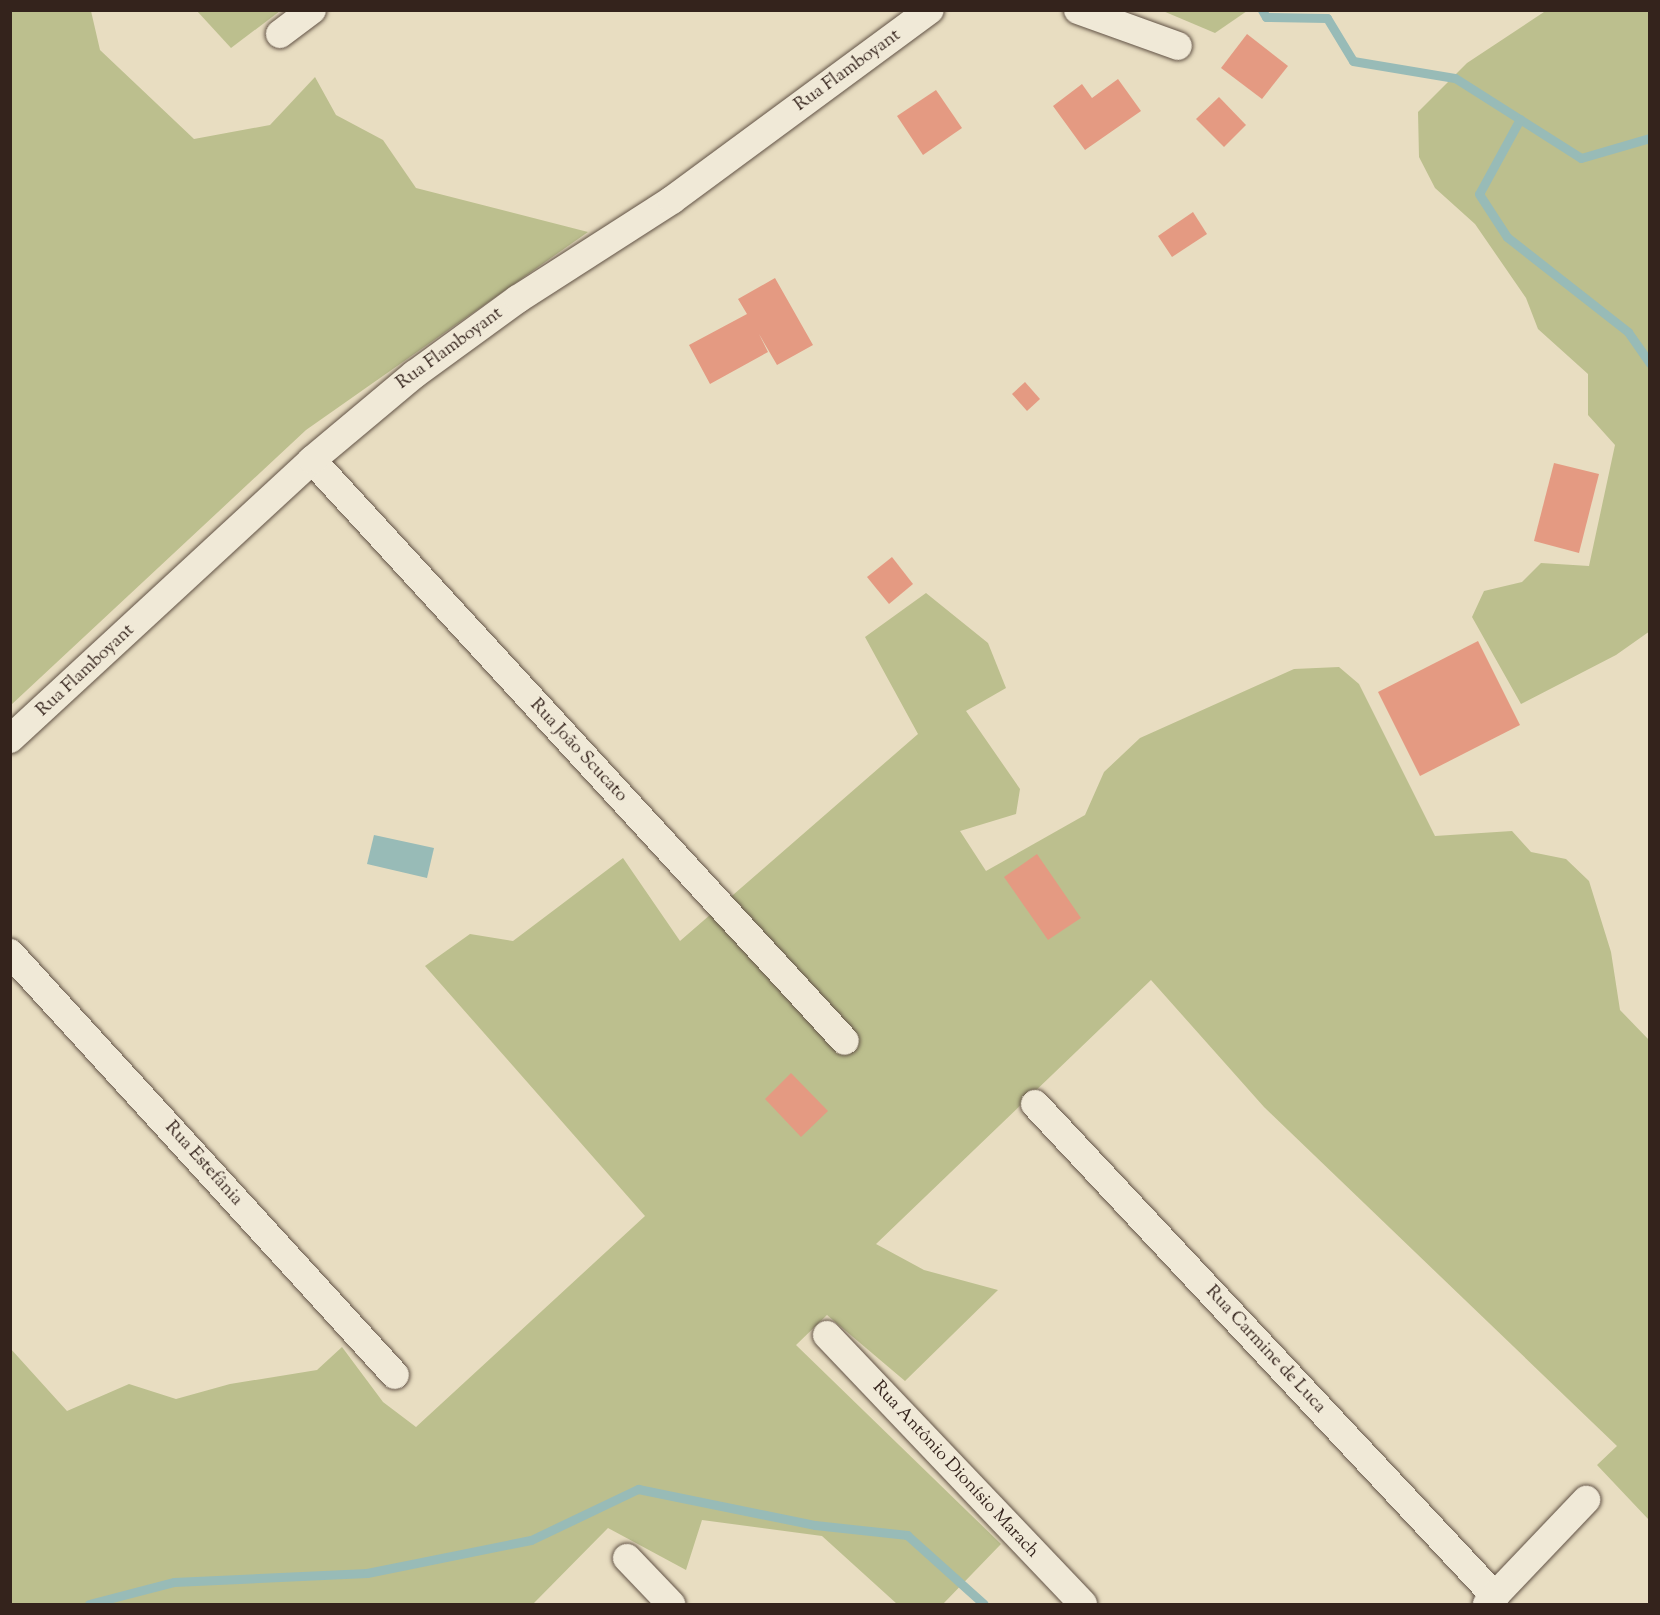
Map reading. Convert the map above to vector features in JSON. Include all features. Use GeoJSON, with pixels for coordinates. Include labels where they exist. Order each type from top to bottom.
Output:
{"type":"FeatureCollection","features":[{"type":"Feature","properties":{"kind":"street"},"geometry":{"type":"LineString","coordinates":[[280,34],[312,10]]}},
{"type":"Feature","properties":{"kind":"street","name":"Rua Flamboyant"},"geometry":{"type":"LineString","coordinates":[[10,739],[312,460],[452,346],[672,200],[930,10]]}},
{"type":"Feature","properties":{"kind":"street"},"geometry":{"type":"LineString","coordinates":[[1078,10],[1178,46]]}},
{"type":"Feature","properties":{"kind":"street","name":"Rua João Scucato"},"geometry":{"type":"LineString","coordinates":[[312,460],[846,1041]]}},
{"type":"Feature","properties":{"kind":"street","name":"Rua Estefânia"},"geometry":{"type":"LineString","coordinates":[[10,953],[395,1374]]}},
{"type":"Feature","properties":{"kind":"street","name":"Rua Carmine de Luca"},"geometry":{"type":"LineString","coordinates":[[1035,1104],[1491,1600]]}},
{"type":"Feature","properties":{"kind":"street","name":"Rua Antônio Dionísio Marach"},"geometry":{"type":"LineString","coordinates":[[827,1335],[1083,1605]]}},
{"type":"Feature","properties":{"kind":"street"},"geometry":{"type":"LineString","coordinates":[[1491,1600],[1586,1500]]}},
{"type":"Feature","properties":{"kind":"street"},"geometry":{"type":"LineString","coordinates":[[627,1558],[671,1605]]}},
{"type":"Feature","properties":{"kind":"green space"},"geometry":{"type":"Polygon","coordinates":[[[11,10],[91,11],[100,50],[194,139],[270,125],[315,77],[336,115],[383,140],[416,188],[588,232],[306,430],[11,705],[11,10]]]}},
{"type":"Feature","properties":{"kind":"green space"},"geometry":{"type":"Polygon","coordinates":[[[1247,10],[1215,33],[1163,11],[1247,10]]]}},
{"type":"Feature","properties":{"kind":"green space"},"geometry":{"type":"Polygon","coordinates":[[[1547,10],[1649,11],[1650,631],[1616,655],[1521,704],[1472,617],[1484,591],[1522,582],[1541,563],[1589,566],[1615,445],[1588,415],[1588,374],[1538,329],[1526,298],[1475,224],[1435,188],[1419,157],[1418,112],[1467,63],[1547,10]]]}},
{"type":"Feature","properties":{"kind":"green space"},"geometry":{"type":"Polygon","coordinates":[[[197,11],[280,11],[231,48],[197,11]]]}},
{"type":"Feature","properties":{"kind":"green space"},"geometry":{"type":"Polygon","coordinates":[[[926,593],[988,643],[1006,688],[966,711],[1020,789],[1016,814],[960,831],[986,871],[1085,815],[1104,772],[1140,738],[1294,669],[1339,667],[1359,684],[1435,836],[1512,831],[1531,852],[1566,859],[1589,881],[1611,952],[1620,1010],[1649,1040],[1649,1520],[1597,1465],[1617,1446],[1264,1107],[1151,980],[876,1244],[924,1270],[998,1290],[905,1381],[827,1315],[796,1345],[1001,1544],[943,1604],[897,1604],[822,1536],[702,1520],[686,1570],[608,1528],[533,1604],[11,1604],[10,1348],[67,1411],[129,1384],[176,1399],[230,1384],[317,1370],[342,1347],[383,1402],[416,1427],[645,1216],[425,966],[470,934],[513,941],[623,858],[680,941],[918,734],[865,637],[926,593]]]}},
{"type":"Feature","properties":{"kind":"water"},"geometry":{"type":"Polygon","coordinates":[[[374,835],[434,848],[427,878],[367,864],[374,835]]]}},
{"type":"Feature","properties":{"kind":"building"},"geometry":{"type":"Polygon","coordinates":[[[1247,34],[1288,66],[1262,99],[1221,68],[1247,34]]]}},
{"type":"Feature","properties":{"kind":"building"},"geometry":{"type":"Polygon","coordinates":[[[1118,79],[1141,111],[1085,150],[1053,106],[1082,84],[1092,98],[1118,79]]]}},
{"type":"Feature","properties":{"kind":"building"},"geometry":{"type":"Polygon","coordinates":[[[936,90],[962,128],[923,155],[897,116],[936,90]]]}},
{"type":"Feature","properties":{"kind":"building"},"geometry":{"type":"Polygon","coordinates":[[[1219,97],[1246,125],[1224,147],[1196,119],[1219,97]]]}},
{"type":"Feature","properties":{"kind":"building"},"geometry":{"type":"Polygon","coordinates":[[[1193,212],[1207,234],[1172,257],[1158,236],[1193,212]]]}},
{"type":"Feature","properties":{"kind":"building"},"geometry":{"type":"Polygon","coordinates":[[[775,278],[813,345],[777,365],[759,334],[768,352],[710,384],[689,345],[747,314],[738,299],[775,278]]]}},
{"type":"Feature","properties":{"kind":"building"},"geometry":{"type":"Polygon","coordinates":[[[1025,382],[1040,399],[1027,411],[1012,394],[1025,382]]]}},
{"type":"Feature","properties":{"kind":"building"},"geometry":{"type":"Polygon","coordinates":[[[1554,463],[1599,474],[1579,553],[1534,541],[1554,463]]]}},
{"type":"Feature","properties":{"kind":"building"},"geometry":{"type":"Polygon","coordinates":[[[892,557],[913,584],[889,604],[867,577],[892,557]]]}},
{"type":"Feature","properties":{"kind":"building"},"geometry":{"type":"Polygon","coordinates":[[[1478,641],[1520,725],[1420,776],[1378,692],[1478,641]]]}},
{"type":"Feature","properties":{"kind":"building"},"geometry":{"type":"Polygon","coordinates":[[[1037,854],[1081,918],[1048,940],[1004,877],[1037,854]]]}},
{"type":"Feature","properties":{"kind":"building"},"geometry":{"type":"Polygon","coordinates":[[[791,1073],[828,1111],[801,1137],[765,1099],[791,1073]]]}},
{"type":"Feature","properties":{"kind":"waterway"},"geometry":{"type":"LineString","coordinates":[[1262,10],[1266,17],[1327,18],[1353,61],[1455,78],[1581,158],[1650,138]]}},
{"type":"Feature","properties":{"kind":"waterway"},"geometry":{"type":"LineString","coordinates":[[1520,119],[1479,194],[1507,237],[1628,332],[1650,363]]}},
{"type":"Feature","properties":{"kind":"waterway"},"geometry":{"type":"LineString","coordinates":[[89,1604],[174,1582],[367,1573],[531,1540],[638,1489],[815,1525],[907,1535],[984,1604]]}}]}
